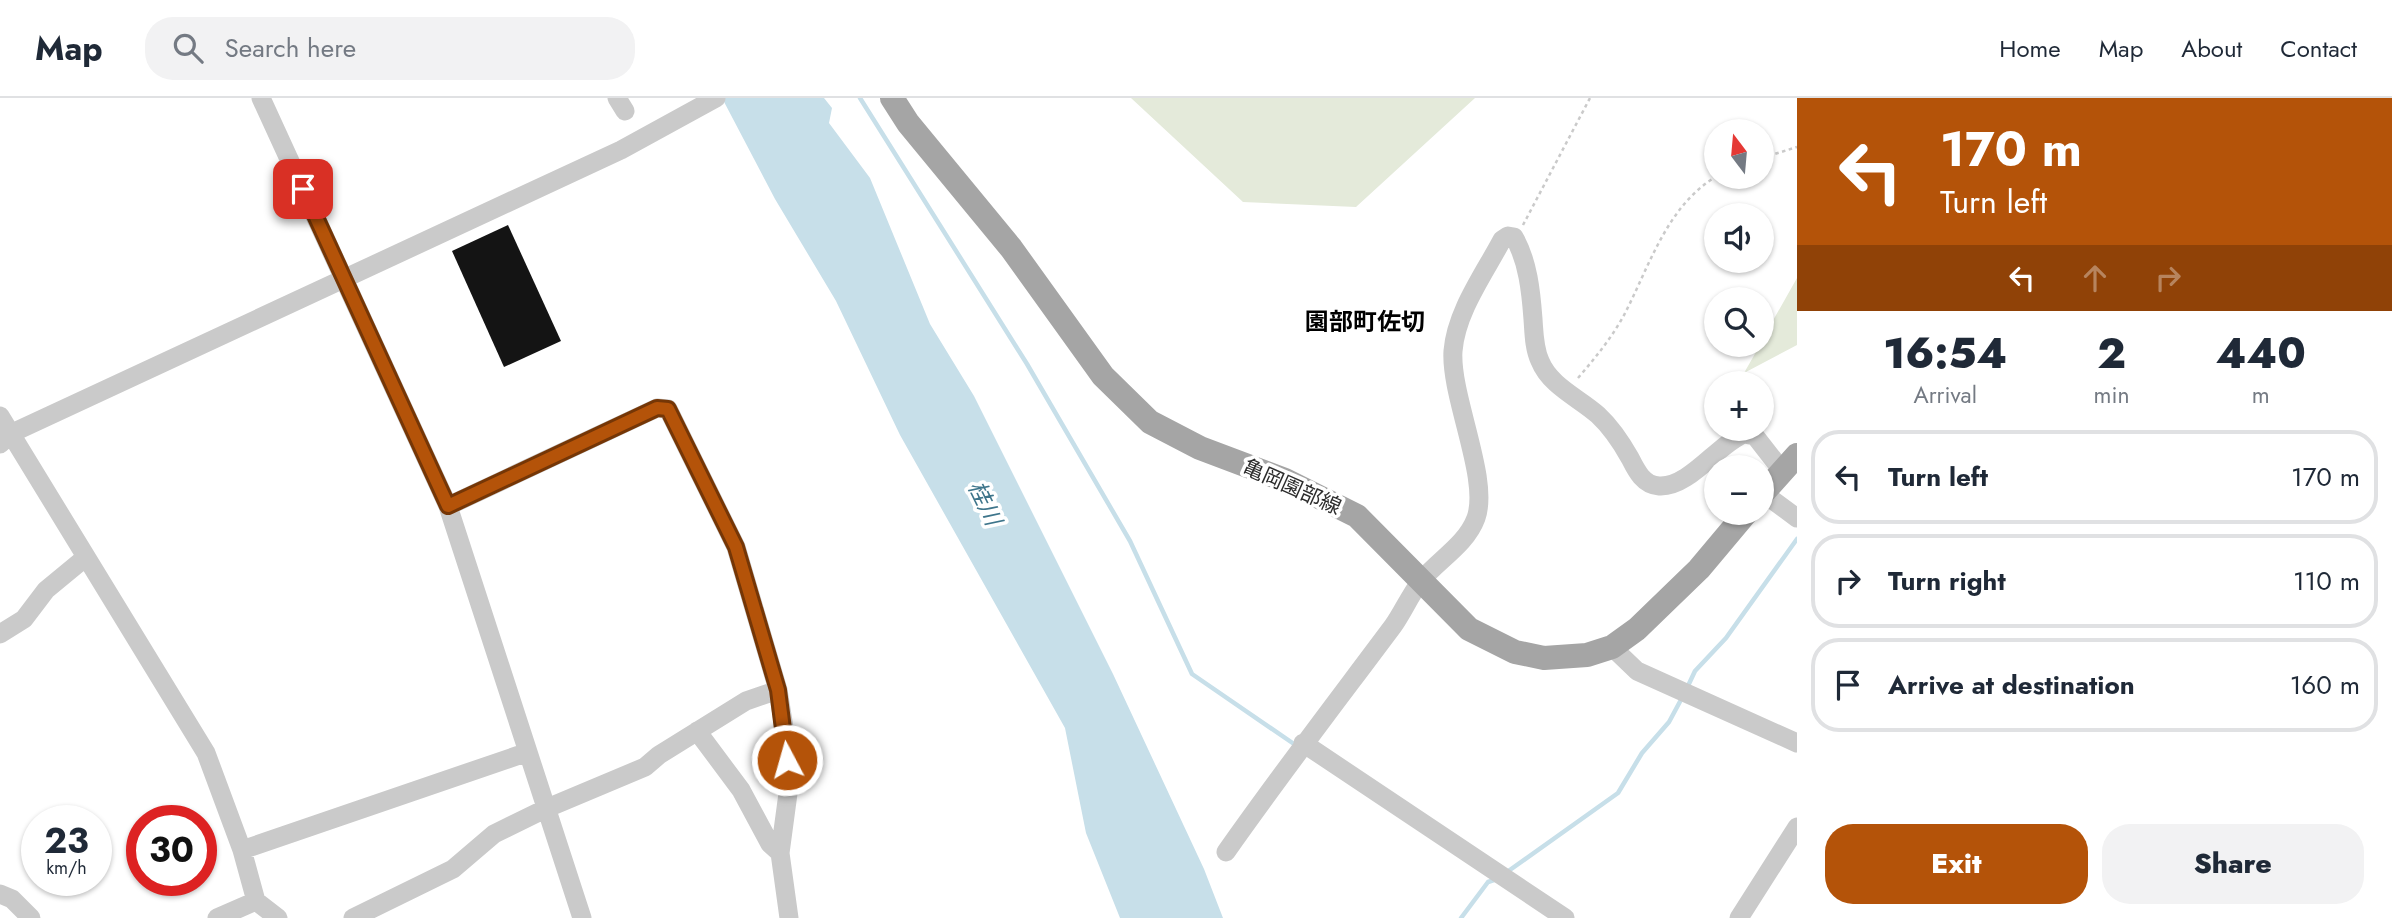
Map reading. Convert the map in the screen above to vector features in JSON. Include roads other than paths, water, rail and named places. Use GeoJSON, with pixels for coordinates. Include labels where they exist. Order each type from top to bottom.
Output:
{"type":"FeatureCollection","features":[{"type":"Feature","properties":{"kind":"main road","name":"亀岡園部線"},"geometry":{"type":"LineString","coordinates":[[892,98],[908,123],[1011,248],[1103,376],[1150,422],[1200,448],[1285,480],[1357,516],[1469,629],[1515,652],[1544,658],[1576,656],[1612,647],[1637,629],[1699,569],[1736,525]]}},
{"type":"Feature","properties":{"kind":"main road"},"geometry":{"type":"LineString","coordinates":[[1774,481],[1790,464]]}},
{"type":"Feature","properties":{"kind":"street"},"geometry":{"type":"LineString","coordinates":[[261,98],[448,506],[582,918]]}},
{"type":"Feature","properties":{"kind":"street"},"geometry":{"type":"LineString","coordinates":[[6,439],[621,150],[716,98]]}},
{"type":"Feature","properties":{"kind":"street"},"geometry":{"type":"LineString","coordinates":[[1226,852],[1303,743],[1395,623],[1422,580],[1456,549],[1476,518],[1477,480],[1454,371],[1453,351],[1459,321],[1502,240],[1508,236],[1514,237],[1521,248],[1531,297],[1536,348],[1546,373],[1598,415],[1618,437],[1639,475],[1649,484],[1661,487],[1677,481],[1744,434],[1755,436],[1790,464]]}},
{"type":"Feature","properties":{"kind":"street"},"geometry":{"type":"LineString","coordinates":[[448,506],[657,408],[668,409],[736,547],[778,690],[789,786],[780,853],[789,918]]}},
{"type":"Feature","properties":{"kind":"street"},"geometry":{"type":"LineString","coordinates":[[0,416],[6,439],[86,557],[206,753],[266,911],[217,918]]}},
{"type":"Feature","properties":{"kind":"street"},"geometry":{"type":"LineString","coordinates":[[1774,501],[1795,517]]}},
{"type":"Feature","properties":{"kind":"street"},"geometry":{"type":"LineString","coordinates":[[0,634],[24,619],[46,590],[86,557]]}},
{"type":"Feature","properties":{"kind":"street"},"geometry":{"type":"LineString","coordinates":[[1612,647],[1637,671],[1797,743]]}},
{"type":"Feature","properties":{"kind":"street"},"geometry":{"type":"LineString","coordinates":[[353,918],[453,869],[494,834],[545,808],[645,767],[659,755],[746,701],[778,690]]}},
{"type":"Feature","properties":{"kind":"street"},"geometry":{"type":"LineString","coordinates":[[697,731],[741,790],[770,844],[780,853]]}},
{"type":"Feature","properties":{"kind":"street"},"geometry":{"type":"LineString","coordinates":[[1303,743],[1565,918]]}},
{"type":"Feature","properties":{"kind":"street"},"geometry":{"type":"LineString","coordinates":[[242,850],[528,752]]}},
{"type":"Feature","properties":{"kind":"street"},"geometry":{"type":"LineString","coordinates":[[1739,918],[1797,827]]}},
{"type":"Feature","properties":{"kind":"street"},"geometry":{"type":"LineString","coordinates":[[0,894],[12,900],[31,918]]}},
{"type":"Feature","properties":{"kind":"water","name":"桂川"},"geometry":{"type":"Polygon","coordinates":[[[722,98],[824,98],[832,108],[829,123],[870,178],[930,324],[974,396],[1113,674],[1204,869],[1223,918],[1120,918],[1086,833],[1065,728],[900,435],[836,301],[775,199],[722,98]]]}},
{"type":"Feature","properties":{"kind":"waterway"},"geometry":{"type":"LineString","coordinates":[[860,98],[1027,364],[1130,541],[1192,674],[1294,744]]}},
{"type":"Feature","properties":{"kind":"waterway"},"geometry":{"type":"LineString","coordinates":[[1687,688],[1695,671],[1726,638],[1797,539]]}},
{"type":"Feature","properties":{"kind":"waterway"},"geometry":{"type":"LineString","coordinates":[[1507,872],[1618,793],[1642,753],[1669,722],[1683,696]]}},
{"type":"Feature","properties":{"kind":"waterway"},"geometry":{"type":"LineString","coordinates":[[1461,918],[1488,882],[1497,879]]}},
{"type":"Feature","properties":{"kind":"district","name":"園部町佐切"},"geometry":{"type":"Point","coordinates":[1365,321]}}]}
